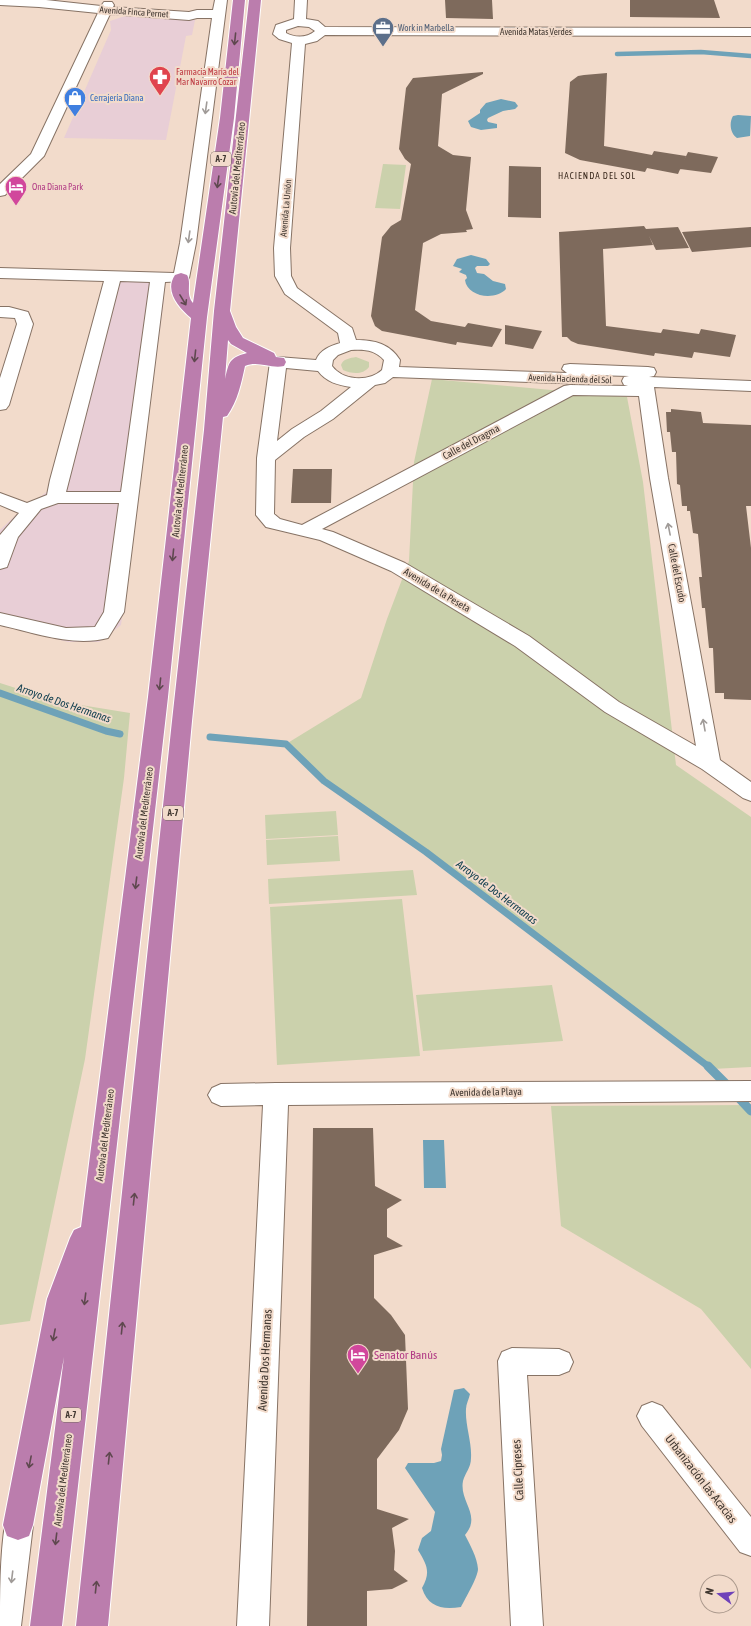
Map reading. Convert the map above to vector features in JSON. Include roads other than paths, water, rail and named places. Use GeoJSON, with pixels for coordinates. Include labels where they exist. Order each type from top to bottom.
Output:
{"type":"FeatureCollection","features":[{"type":"Feature","properties":{"kind":"highway","name":"Autovía del Mediterráneo"},"geometry":{"type":"LineString","coordinates":[[46,1626],[157,705],[199,317],[227,118],[239,0]]}},
{"type":"Feature","properties":{"kind":"highway","name":"Autovía del Mediterráneo"},"geometry":{"type":"LineString","coordinates":[[92,1626],[213,430],[222,312],[255,0]]}},
{"type":"Feature","properties":{"kind":"highway"},"geometry":{"type":"LineString","coordinates":[[181,278],[179,293],[186,305],[199,317]]}},
{"type":"Feature","properties":{"kind":"highway"},"geometry":{"type":"LineString","coordinates":[[222,312],[228,327],[237,341],[278,362]]}},
{"type":"Feature","properties":{"kind":"highway"},"geometry":{"type":"LineString","coordinates":[[213,430],[230,392],[237,363],[250,357],[278,362]]}},
{"type":"Feature","properties":{"kind":"highway"},"geometry":{"type":"LineString","coordinates":[[9,1535],[61,1299],[96,1205]]}},
{"type":"Feature","properties":{"kind":"street","name":"Avenida Finca Pernet"},"geometry":{"type":"LineString","coordinates":[[58,0],[107,8]]}},
{"type":"Feature","properties":{"kind":"street"},"geometry":{"type":"LineString","coordinates":[[0,273],[181,278],[188,243],[221,0]]}},
{"type":"Feature","properties":{"kind":"street"},"geometry":{"type":"LineString","coordinates":[[300,22],[301,0]]}},
{"type":"Feature","properties":{"kind":"street","name":"Avenida Finca Pernet"},"geometry":{"type":"LineString","coordinates":[[0,1],[107,8],[189,16],[197,14],[219,14]]}},
{"type":"Feature","properties":{"kind":"street"},"geometry":{"type":"LineString","coordinates":[[0,192],[36,156],[107,8]]}},
{"type":"Feature","properties":{"kind":"street"},"geometry":{"type":"LineString","coordinates":[[300,22],[318,26],[321,31],[312,39],[299,40],[286,38],[279,34],[278,31],[283,26],[300,22]]}},
{"type":"Feature","properties":{"kind":"street","name":"Avenida Matas Verdes"},"geometry":{"type":"LineString","coordinates":[[321,31],[751,32]]}},
{"type":"Feature","properties":{"kind":"street","name":"Avenida La Unión"},"geometry":{"type":"LineString","coordinates":[[299,40],[282,248],[283,276],[291,291],[346,331],[348,345]]}},
{"type":"Feature","properties":{"kind":"street"},"geometry":{"type":"LineString","coordinates":[[56,498],[59,480],[113,276]]}},
{"type":"Feature","properties":{"kind":"street"},"geometry":{"type":"LineString","coordinates":[[0,619],[66,634],[101,634],[114,612],[158,277]]}},
{"type":"Feature","properties":{"kind":"street"},"geometry":{"type":"LineString","coordinates":[[0,312],[9,312],[22,315],[25,324],[0,405]]}},
{"type":"Feature","properties":{"kind":"street"},"geometry":{"type":"LineString","coordinates":[[266,458],[327,415],[368,382],[384,376],[391,366],[389,355],[376,348],[363,345],[348,345],[332,351],[323,360],[325,371],[338,380],[348,382],[368,382]]}},
{"type":"Feature","properties":{"kind":"street"},"geometry":{"type":"LineString","coordinates":[[278,362],[323,366]]}},
{"type":"Feature","properties":{"kind":"street","name":"Avenida de la Peseta"},"geometry":{"type":"LineString","coordinates":[[278,362],[266,458],[265,515],[273,523],[326,536],[398,567],[522,641],[612,707],[710,764],[751,793]]}},
{"type":"Feature","properties":{"kind":"street","name":"Avenida Hacienda del Sol"},"geometry":{"type":"LineString","coordinates":[[391,366],[565,369],[751,376]]}},
{"type":"Feature","properties":{"kind":"street","name":"Avenida Hacienda del Sol"},"geometry":{"type":"LineString","coordinates":[[391,366],[645,386],[751,386]]}},
{"type":"Feature","properties":{"kind":"street","name":"Calle del Dragma"},"geometry":{"type":"LineString","coordinates":[[305,532],[570,390],[645,386]]}},
{"type":"Feature","properties":{"kind":"street","name":"Calle del Escudo"},"geometry":{"type":"LineString","coordinates":[[645,386],[659,478],[710,764]]}},
{"type":"Feature","properties":{"kind":"street"},"geometry":{"type":"LineString","coordinates":[[0,563],[9,536],[35,506],[56,498],[130,497]]}},
{"type":"Feature","properties":{"kind":"street"},"geometry":{"type":"LineString","coordinates":[[0,498],[31,511]]}},
{"type":"Feature","properties":{"kind":"street","name":"Avenida de la Playa"},"geometry":{"type":"LineString","coordinates":[[221,1095],[677,1090],[751,1091]]}},
{"type":"Feature","properties":{"kind":"street","name":"Avenida Dos Hermanas"},"geometry":{"type":"LineString","coordinates":[[253,1626],[276,1094]]}},
{"type":"Feature","properties":{"kind":"street","name":"Calle Cipreses"},"geometry":{"type":"LineString","coordinates":[[528,1626],[512,1361],[559,1362]]}},
{"type":"Feature","properties":{"kind":"street","name":"Urbanización las Acacias"},"geometry":{"type":"LineString","coordinates":[[652,1416],[751,1542]]}},
{"type":"Feature","properties":{"kind":"street"},"geometry":{"type":"LineString","coordinates":[[6,1626],[9,1535]]}},
{"type":"Feature","properties":{"kind":"water"},"geometry":{"type":"Polygon","coordinates":[[[501,99],[515,102],[518,106],[515,109],[503,111],[488,118],[488,122],[497,124],[497,128],[481,130],[471,127],[468,121],[480,113],[480,110],[486,103],[501,99]]]}},
{"type":"Feature","properties":{"kind":"water"},"geometry":{"type":"Polygon","coordinates":[[[733,116],[751,116],[750,136],[737,138],[733,133],[731,128],[732,119],[733,116]]]}},
{"type":"Feature","properties":{"kind":"water"},"geometry":{"type":"Polygon","coordinates":[[[471,255],[486,259],[490,264],[488,266],[477,266],[475,268],[477,273],[484,274],[493,281],[505,284],[506,289],[501,293],[489,296],[476,293],[471,290],[467,286],[465,280],[467,278],[466,275],[459,272],[462,269],[453,266],[457,259],[471,255]]]}},
{"type":"Feature","properties":{"kind":"water"},"geometry":{"type":"Polygon","coordinates":[[[423,1140],[444,1140],[446,1188],[424,1188],[423,1140]]]}},
{"type":"Feature","properties":{"kind":"water"},"geometry":{"type":"Polygon","coordinates":[[[464,1388],[470,1394],[466,1405],[466,1415],[471,1452],[471,1462],[463,1481],[464,1495],[471,1515],[470,1528],[465,1535],[475,1556],[478,1569],[474,1582],[461,1607],[448,1608],[437,1606],[432,1603],[422,1588],[425,1582],[427,1569],[426,1564],[418,1550],[422,1538],[431,1531],[435,1512],[405,1468],[408,1463],[434,1463],[441,1461],[441,1449],[454,1390],[464,1388]]]}},
{"type":"Feature","properties":{"kind":"waterway"},"geometry":{"type":"LineString","coordinates":[[617,54],[701,52],[751,56]]}},
{"type":"Feature","properties":{"kind":"waterway","name":"Arroyo de Dos Hermanas"},"geometry":{"type":"LineString","coordinates":[[0,693],[106,731],[120,734]]}},
{"type":"Feature","properties":{"kind":"waterway","name":"Arroyo de Dos Hermanas"},"geometry":{"type":"LineString","coordinates":[[210,737],[286,744],[324,781],[426,852],[709,1067]]}},
{"type":"Feature","properties":{"kind":"waterway","name":"Arroyo de Dos Hermanas"},"geometry":{"type":"LineString","coordinates":[[709,1067],[729,1087]]}},
{"type":"Feature","properties":{"kind":"waterway","name":"Arroyo de Dos Hermanas"},"geometry":{"type":"LineString","coordinates":[[736,1095],[751,1111]]}},
{"type":"Feature","properties":{"kind":"place","name":"Work in Marbella"},"geometry":{"type":"Point","coordinates":[383,48]}},
{"type":"Feature","properties":{"kind":"place","name":"Farmacia María del Mar Navarro Cozar"},"geometry":{"type":"Point","coordinates":[160,96]}},
{"type":"Feature","properties":{"kind":"place","name":"Cerrajería Diana"},"geometry":{"type":"Point","coordinates":[75,118]}},
{"type":"Feature","properties":{"kind":"place","name":"Ona Diana Park"},"geometry":{"type":"Point","coordinates":[16,206]}},
{"type":"Feature","properties":{"kind":"place","name":"Senator Banús"},"geometry":{"type":"Point","coordinates":[358,1374]}},
{"type":"Feature","properties":{"kind":"district","name":"HACIENDA DEL SOL"},"geometry":{"type":"Point","coordinates":[597,176]}}]}
